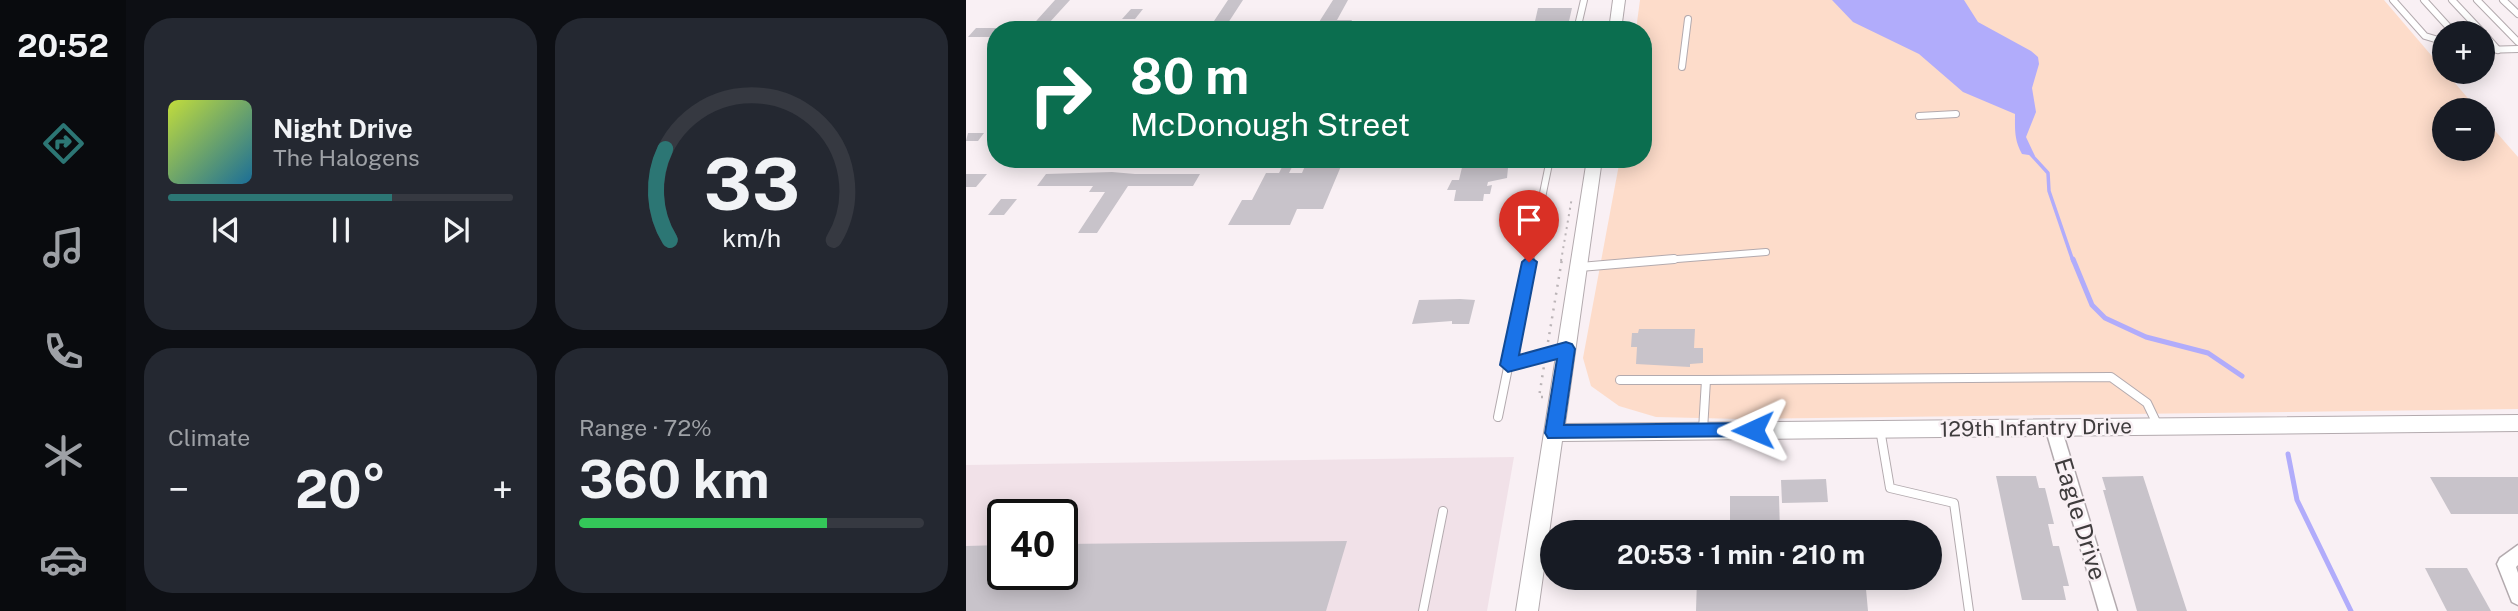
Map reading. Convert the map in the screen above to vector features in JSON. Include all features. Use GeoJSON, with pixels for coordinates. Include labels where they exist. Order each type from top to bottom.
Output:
{"type":"FeatureCollection","features":[{"type":"Feature","properties":{"kind":"street"},"geometry":{"type":"LineString","coordinates":[[1616,21],[1619,0]]}},
{"type":"Feature","properties":{"kind":"street"},"geometry":{"type":"LineString","coordinates":[[1527,611],[1594,168]]}},
{"type":"Feature","properties":{"kind":"street","name":"129th Infantry Drive"},"geometry":{"type":"LineString","coordinates":[[1554,433],[2518,423]]}},
{"type":"Feature","properties":{"kind":"street","name":"Eagle Drive"},"geometry":{"type":"LineString","coordinates":[[2053,428],[2108,611]]}},
{"type":"Feature","properties":{"kind":"street"},"geometry":{"type":"LineString","coordinates":[[2516,554],[2506,564],[2518,596]]}},
{"type":"Feature","properties":{"kind":"lane"},"geometry":{"type":"LineString","coordinates":[[1579,21],[1584,0]]}},
{"type":"Feature","properties":{"kind":"lane"},"geometry":{"type":"LineString","coordinates":[[2393,0],[2425,36],[2432,38]]}},
{"type":"Feature","properties":{"kind":"lane"},"geometry":{"type":"LineString","coordinates":[[2424,0],[2443,21]]}},
{"type":"Feature","properties":{"kind":"lane"},"geometry":{"type":"LineString","coordinates":[[2452,0],[2472,21]]}},
{"type":"Feature","properties":{"kind":"lane"},"geometry":{"type":"LineString","coordinates":[[2477,0],[2518,42]]}},
{"type":"Feature","properties":{"kind":"lane"},"geometry":{"type":"LineString","coordinates":[[2503,0],[2518,15]]}},
{"type":"Feature","properties":{"kind":"lane"},"geometry":{"type":"LineString","coordinates":[[1682,67],[1688,19]]}},
{"type":"Feature","properties":{"kind":"lane"},"geometry":{"type":"LineString","coordinates":[[2495,47],[2498,50],[2518,50]]}},
{"type":"Feature","properties":{"kind":"lane"},"geometry":{"type":"LineString","coordinates":[[1919,116],[1956,114]]}},
{"type":"Feature","properties":{"kind":"lane"},"geometry":{"type":"LineString","coordinates":[[1498,417],[1548,168]]}},
{"type":"Feature","properties":{"kind":"lane"},"geometry":{"type":"LineString","coordinates":[[1579,267],[1766,252]]}},
{"type":"Feature","properties":{"kind":"lane"},"geometry":{"type":"LineString","coordinates":[[1508,365],[1566,349]]}},
{"type":"Feature","properties":{"kind":"lane"},"geometry":{"type":"LineString","coordinates":[[1620,380],[2111,377],[2147,403],[2158,426]]}},
{"type":"Feature","properties":{"kind":"lane"},"geometry":{"type":"LineString","coordinates":[[1703,431],[1706,380]]}},
{"type":"Feature","properties":{"kind":"lane"},"geometry":{"type":"LineString","coordinates":[[1880,429],[1890,488],[1954,503],[1969,611]]}},
{"type":"Feature","properties":{"kind":"lane"},"geometry":{"type":"LineString","coordinates":[[1423,611],[1443,511]]}},
{"type":"Feature","properties":{"kind":"path"},"geometry":{"type":"LineString","coordinates":[[1559,397],[1539,397],[1572,197]]}},
{"type":"Feature","properties":{"kind":"shaded area"},"geometry":{"type":"Polygon","coordinates":[[[1640,0],[2384,0],[2432,56],[2432,84],[2456,84],[2468,98],[2432,98],[2432,161],[2495,161],[2495,131],[2518,157],[2518,409],[1741,419],[1656,417],[1619,406],[1591,386],[1583,358],[1618,168],[1652,168],[1652,21],[1637,21],[1640,0]]]}},
{"type":"Feature","properties":{"kind":"shaded area"},"geometry":{"type":"Polygon","coordinates":[[[1832,0],[1964,0],[1978,22],[2031,51],[2038,57],[2039,64],[2032,88],[2036,112],[2026,137],[2035,156],[2022,154],[2019,149],[2015,114],[1963,92],[1919,54],[1853,22],[1832,0]]]}},
{"type":"Feature","properties":{"kind":"shaded area"},"geometry":{"type":"Polygon","coordinates":[[[1514,457],[1487,611],[966,611],[966,465],[1514,457]]]}},
{"type":"Feature","properties":{"kind":"building"},"geometry":{"type":"Polygon","coordinates":[[[1055,0],[1070,0],[1051,21],[1036,21],[1055,0]]]}},
{"type":"Feature","properties":{"kind":"building"},"geometry":{"type":"Polygon","coordinates":[[[1228,0],[1243,0],[1229,21],[1214,21],[1228,0]]]}},
{"type":"Feature","properties":{"kind":"building"},"geometry":{"type":"Polygon","coordinates":[[[1333,0],[1348,0],[1337,20],[1352,21],[1320,21],[1333,0]]]}},
{"type":"Feature","properties":{"kind":"building"},"geometry":{"type":"Polygon","coordinates":[[[1538,8],[1572,8],[1569,21],[1535,21],[1538,8]]]}},
{"type":"Feature","properties":{"kind":"building"},"geometry":{"type":"Polygon","coordinates":[[[1131,9],[1143,9],[1135,19],[1122,19],[1131,9]]]}},
{"type":"Feature","properties":{"kind":"building"},"geometry":{"type":"Polygon","coordinates":[[[976,28],[987,28],[987,37],[968,37],[976,28]]]}},
{"type":"Feature","properties":{"kind":"building"},"geometry":{"type":"Polygon","coordinates":[[[968,133],[984,133],[978,141],[966,141],[968,133]]]}},
{"type":"Feature","properties":{"kind":"building"},"geometry":{"type":"Polygon","coordinates":[[[1282,168],[1292,168],[1289,173],[1302,173],[1304,168],[1340,168],[1323,209],[1297,209],[1290,225],[1228,225],[1242,200],[1252,200],[1266,173],[1279,173],[1282,168]]]}},
{"type":"Feature","properties":{"kind":"building"},"geometry":{"type":"Polygon","coordinates":[[[1462,168],[1508,168],[1507,178],[1488,182],[1487,186],[1492,185],[1490,194],[1484,194],[1483,201],[1454,201],[1456,190],[1447,190],[1452,180],[1459,180],[1462,168]]]}},
{"type":"Feature","properties":{"kind":"building"},"geometry":{"type":"Polygon","coordinates":[[[966,174],[987,174],[976,187],[966,187],[966,174]]]}},
{"type":"Feature","properties":{"kind":"building"},"geometry":{"type":"Polygon","coordinates":[[[1046,174],[1200,174],[1193,186],[1128,186],[1097,233],[1078,233],[1105,192],[1089,192],[1093,186],[1037,186],[1046,174]]]}},
{"type":"Feature","properties":{"kind":"building"},"geometry":{"type":"Polygon","coordinates":[[[1001,199],[1017,199],[1004,215],[988,215],[1001,199]]]}},
{"type":"Feature","properties":{"kind":"building"},"geometry":{"type":"Polygon","coordinates":[[[1419,300],[1475,300],[1469,324],[1452,324],[1452,321],[1412,324],[1419,300]]]}},
{"type":"Feature","properties":{"kind":"building"},"geometry":{"type":"Polygon","coordinates":[[[1639,329],[1695,329],[1694,348],[1703,348],[1703,363],[1690,364],[1690,367],[1636,364],[1637,347],[1631,347],[1632,333],[1638,333],[1639,329]]]}},
{"type":"Feature","properties":{"kind":"building"},"geometry":{"type":"Polygon","coordinates":[[[1996,476],[2036,476],[2039,488],[2045,488],[2054,524],[2048,524],[2053,546],[2059,546],[2069,586],[2063,586],[2066,600],[2022,600],[1996,476]]]}},
{"type":"Feature","properties":{"kind":"building"},"geometry":{"type":"Polygon","coordinates":[[[2143,476],[2187,611],[2137,611],[2103,490],[2106,490],[2102,477],[2143,476]]]}},
{"type":"Feature","properties":{"kind":"building"},"geometry":{"type":"Polygon","coordinates":[[[2430,477],[2518,477],[2518,514],[2451,514],[2430,477]]]}},
{"type":"Feature","properties":{"kind":"building"},"geometry":{"type":"Polygon","coordinates":[[[1826,479],[1828,502],[1782,503],[1781,480],[1826,479]]]}},
{"type":"Feature","properties":{"kind":"building"},"geometry":{"type":"Polygon","coordinates":[[[1730,496],[1779,496],[1780,520],[1730,520],[1730,496]]]}},
{"type":"Feature","properties":{"kind":"building"},"geometry":{"type":"Polygon","coordinates":[[[1347,541],[1326,611],[966,611],[966,546],[987,545],[987,590],[1078,590],[1078,544],[1347,541]]]}},
{"type":"Feature","properties":{"kind":"building"},"geometry":{"type":"Polygon","coordinates":[[[2425,568],[2467,568],[2491,611],[2447,611],[2425,568]]]}},
{"type":"Feature","properties":{"kind":"building"},"geometry":{"type":"Polygon","coordinates":[[[1697,590],[1866,590],[1868,611],[1696,611],[1697,590]]]}},
{"type":"Feature","properties":{"kind":"waterway"},"geometry":{"type":"LineString","coordinates":[[2027,150],[2048,173],[2049,191],[2073,261]]}},
{"type":"Feature","properties":{"kind":"waterway"},"geometry":{"type":"LineString","coordinates":[[2073,259],[2092,305],[2105,318],[2146,337],[2208,353],[2242,376]]}},
{"type":"Feature","properties":{"kind":"waterway"},"geometry":{"type":"LineString","coordinates":[[2288,454],[2297,500],[2351,611]]}},
{"type":"Feature","properties":{"kind":"route"},"geometry":{"type":"LineString","coordinates":[[1529,262],[1508,365],[1566,349],[1554,433],[1753,430]]}}]}
